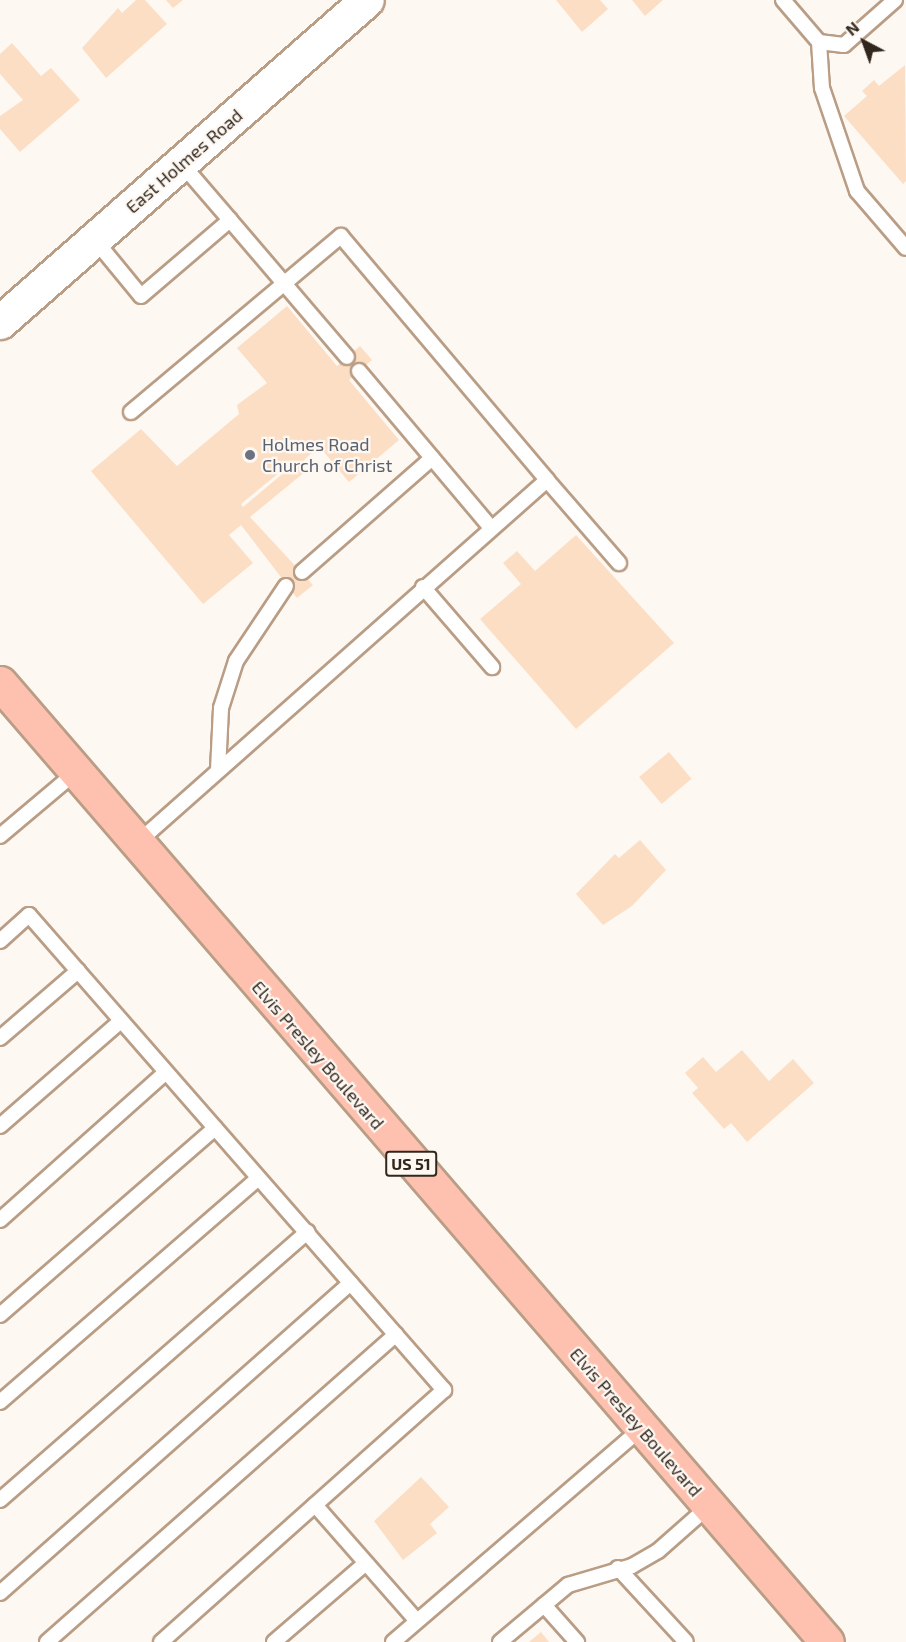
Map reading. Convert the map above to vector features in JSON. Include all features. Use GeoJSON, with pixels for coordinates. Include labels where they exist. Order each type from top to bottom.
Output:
{"type":"FeatureCollection","features":[{"type":"Feature","properties":{"kind":"main road","name":"East Holmes Road"},"geometry":{"type":"LineString","coordinates":[[0,322],[367,0]]}},
{"type":"Feature","properties":{"kind":"main road","name":"Elvis Presley Boulevard"},"geometry":{"type":"LineString","coordinates":[[0,683],[827,1642]]}},
{"type":"Feature","properties":{"kind":"lane"},"geometry":{"type":"LineString","coordinates":[[783,0],[819,42],[822,88],[857,191],[906,248]]}},
{"type":"Feature","properties":{"kind":"lane"},"geometry":{"type":"LineString","coordinates":[[819,42],[844,45],[895,0]]}},
{"type":"Feature","properties":{"kind":"lane"},"geometry":{"type":"LineString","coordinates":[[181,163],[347,357]]}},
{"type":"Feature","properties":{"kind":"lane"},"geometry":{"type":"LineString","coordinates":[[94,240],[141,296],[230,220]]}},
{"type":"Feature","properties":{"kind":"lane"},"geometry":{"type":"LineString","coordinates":[[131,412],[340,236],[619,563]]}},
{"type":"Feature","properties":{"kind":"lane"},"geometry":{"type":"LineString","coordinates":[[359,371],[491,528]]}},
{"type":"Feature","properties":{"kind":"lane"},"geometry":{"type":"LineString","coordinates":[[302,572],[432,458]]}},
{"type":"Feature","properties":{"kind":"lane"},"geometry":{"type":"LineString","coordinates":[[137,843],[423,587],[547,480]]}},
{"type":"Feature","properties":{"kind":"lane"},"geometry":{"type":"LineString","coordinates":[[218,770],[221,708],[236,661],[286,586]]}},
{"type":"Feature","properties":{"kind":"lane"},"geometry":{"type":"LineString","coordinates":[[423,587],[492,667]]}},
{"type":"Feature","properties":{"kind":"lane"},"geometry":{"type":"LineString","coordinates":[[0,837],[76,771]]}},
{"type":"Feature","properties":{"kind":"lane"},"geometry":{"type":"LineString","coordinates":[[0,941],[29,915],[444,1390],[161,1642]]}},
{"type":"Feature","properties":{"kind":"lane"},"geometry":{"type":"LineString","coordinates":[[0,1038],[78,971]]}},
{"type":"Feature","properties":{"kind":"lane"},"geometry":{"type":"LineString","coordinates":[[0,1126],[122,1021]]}},
{"type":"Feature","properties":{"kind":"lane"},"geometry":{"type":"LineString","coordinates":[[0,1220],[166,1072]]}},
{"type":"Feature","properties":{"kind":"lane"},"geometry":{"type":"LineString","coordinates":[[0,1315],[215,1128]]}},
{"type":"Feature","properties":{"kind":"lane"},"geometry":{"type":"LineString","coordinates":[[0,1402],[259,1178]]}},
{"type":"Feature","properties":{"kind":"lane"},"geometry":{"type":"LineString","coordinates":[[0,1500],[307,1232]]}},
{"type":"Feature","properties":{"kind":"lane"},"geometry":{"type":"LineString","coordinates":[[0,1593],[351,1283]]}},
{"type":"Feature","properties":{"kind":"lane"},"geometry":{"type":"LineString","coordinates":[[47,1642],[396,1334]]}},
{"type":"Feature","properties":{"kind":"lane"},"geometry":{"type":"LineString","coordinates":[[393,1642],[641,1428]]}},
{"type":"Feature","properties":{"kind":"lane"},"geometry":{"type":"LineString","coordinates":[[315,1504],[417,1621]]}},
{"type":"Feature","properties":{"kind":"lane"},"geometry":{"type":"LineString","coordinates":[[500,1642],[568,1585],[658,1551],[709,1506]]}},
{"type":"Feature","properties":{"kind":"lane"},"geometry":{"type":"LineString","coordinates":[[274,1642],[366,1563]]}},
{"type":"Feature","properties":{"kind":"lane"},"geometry":{"type":"LineString","coordinates":[[618,1568],[686,1642]]}},
{"type":"Feature","properties":{"kind":"lane"},"geometry":{"type":"LineString","coordinates":[[544,1605],[577,1642]]}},
{"type":"Feature","properties":{"kind":"building"},"geometry":{"type":"Polygon","coordinates":[[[136,0],[145,0],[167,24],[106,78],[82,48],[118,8],[122,13],[136,0]]]}},
{"type":"Feature","properties":{"kind":"building"},"geometry":{"type":"Polygon","coordinates":[[[166,0],[183,0],[173,8],[166,0]]]}},
{"type":"Feature","properties":{"kind":"building"},"geometry":{"type":"Polygon","coordinates":[[[556,0],[600,0],[608,9],[582,32],[556,0]]]}},
{"type":"Feature","properties":{"kind":"building"},"geometry":{"type":"Polygon","coordinates":[[[632,0],[663,0],[645,16],[632,0]]]}},
{"type":"Feature","properties":{"kind":"building"},"geometry":{"type":"Polygon","coordinates":[[[12,43],[41,76],[51,68],[80,100],[20,152],[0,129],[0,116],[23,100],[0,74],[0,54],[12,43]]]}},
{"type":"Feature","properties":{"kind":"building"},"geometry":{"type":"Polygon","coordinates":[[[905,65],[906,181],[903,184],[844,116],[867,96],[862,91],[874,80],[879,86],[905,65]]]}},
{"type":"Feature","properties":{"kind":"building","name":"Holmes Road Church of Christ"},"geometry":{"type":"Polygon","coordinates":[[[287,306],[337,366],[360,346],[372,360],[349,380],[399,440],[349,482],[319,446],[300,464],[306,471],[250,517],[313,585],[297,598],[241,525],[229,535],[253,563],[203,604],[91,471],[141,429],[177,466],[239,414],[237,405],[267,383],[237,348],[287,306]],[[285,468],[241,504],[243,507],[287,470],[285,468]]]}},
{"type":"Feature","properties":{"kind":"building"},"geometry":{"type":"Polygon","coordinates":[[[576,535],[674,643],[576,729],[480,619],[521,584],[503,563],[517,551],[535,571],[576,535]]]}},
{"type":"Feature","properties":{"kind":"building"},"geometry":{"type":"Polygon","coordinates":[[[669,752],[691,779],[662,804],[639,777],[669,752]]]}},
{"type":"Feature","properties":{"kind":"building"},"geometry":{"type":"Polygon","coordinates":[[[640,840],[666,870],[632,906],[603,925],[576,894],[615,854],[619,858],[640,840]]]}},
{"type":"Feature","properties":{"kind":"building"},"geometry":{"type":"Polygon","coordinates":[[[742,1050],[769,1081],[793,1059],[814,1083],[747,1142],[731,1123],[724,1129],[692,1093],[698,1088],[685,1073],[703,1057],[716,1072],[742,1050]]]}},
{"type":"Feature","properties":{"kind":"building"},"geometry":{"type":"Polygon","coordinates":[[[421,1477],[449,1507],[430,1524],[437,1533],[403,1560],[374,1521],[421,1477]]]}},
{"type":"Feature","properties":{"kind":"building"},"geometry":{"type":"Polygon","coordinates":[[[541,1632],[549,1642],[529,1642],[541,1632]]]}},
{"type":"Feature","properties":{"kind":"place","name":"Holmes Road Church of Christ"},"geometry":{"type":"Point","coordinates":[250,455]}}]}
